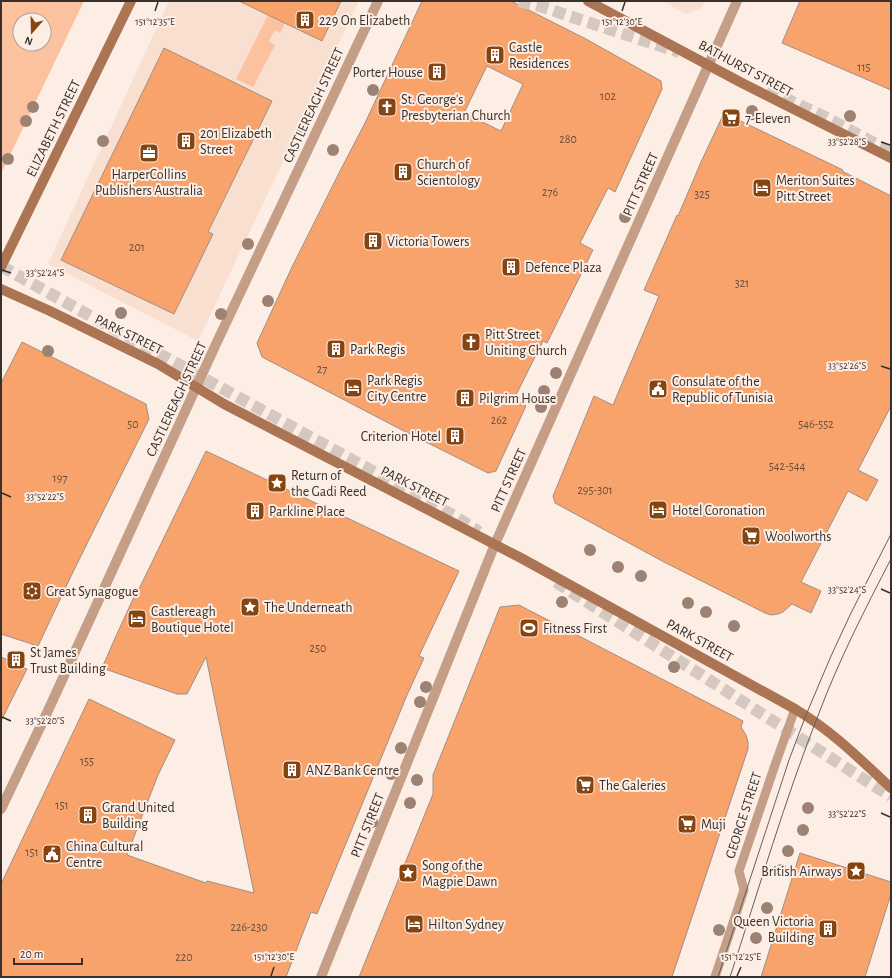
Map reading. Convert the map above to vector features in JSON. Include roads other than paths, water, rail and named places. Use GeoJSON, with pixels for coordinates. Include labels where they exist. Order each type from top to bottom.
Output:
{"type":"FeatureCollection","features":[{"type":"Feature","properties":{"kind":"main road","name":"ELIZABETH STREET"},"geometry":{"type":"LineString","coordinates":[[1,266],[131,1]]}},
{"type":"Feature","properties":{"kind":"main road","name":"BATHURST STREET"},"geometry":{"type":"LineString","coordinates":[[588,1],[742,83],[891,158]]}},
{"type":"Feature","properties":{"kind":"main road","name":"PARK STREET"},"geometry":{"type":"LineString","coordinates":[[1,289],[42,307],[158,364],[230,407],[451,520],[795,709],[836,737],[891,788]]}},
{"type":"Feature","properties":{"kind":"street","name":"CASTLEREAGH STREET"},"geometry":{"type":"LineString","coordinates":[[1,809],[46,715],[196,388],[378,1]]}},
{"type":"Feature","properties":{"kind":"street","name":"PITT STREET"},"geometry":{"type":"LineString","coordinates":[[321,977],[494,544],[737,1]]}},
{"type":"Feature","properties":{"kind":"lane","name":"GEORGE STREET"},"geometry":{"type":"LineString","coordinates":[[715,977],[744,890],[739,871],[795,709]]}},
{"type":"Feature","properties":{"kind":"tunnel"},"geometry":{"type":"LineString","coordinates":[[519,1],[543,7],[679,52]]}},
{"type":"Feature","properties":{"kind":"tunnel"},"geometry":{"type":"LineString","coordinates":[[767,90],[821,115],[891,152]]}},
{"type":"Feature","properties":{"kind":"tunnel"},"geometry":{"type":"LineString","coordinates":[[1,266],[456,517],[479,532]]}},
{"type":"Feature","properties":{"kind":"tunnel"},"geometry":{"type":"LineString","coordinates":[[556,582],[891,796]]}},
{"type":"Feature","properties":{"kind":"tram line"},"geometry":{"type":"LineString","coordinates":[[718,977],[789,760],[806,715],[851,613],[891,534]]}},
{"type":"Feature","properties":{"kind":"tram line"},"geometry":{"type":"LineString","coordinates":[[730,977],[784,811],[819,713],[844,654],[891,559]]}},
{"type":"Feature","properties":{"kind":"place","name":"229 On Elizabeth"},"geometry":{"type":"Point","coordinates":[305,20]}},
{"type":"Feature","properties":{"kind":"place","name":"Castle Residences"},"geometry":{"type":"Point","coordinates":[495,55]}},
{"type":"Feature","properties":{"kind":"place","name":"Porter House"},"geometry":{"type":"Point","coordinates":[437,72]}},
{"type":"Feature","properties":{"kind":"place","name":"St. George's Presbyterian Church"},"geometry":{"type":"Point","coordinates":[387,107]}},
{"type":"Feature","properties":{"kind":"place","name":"7-Eleven"},"geometry":{"type":"Point","coordinates":[731,118]}},
{"type":"Feature","properties":{"kind":"place","name":"201 Elizabeth Street"},"geometry":{"type":"Point","coordinates":[186,141]}},
{"type":"Feature","properties":{"kind":"place","name":"HarperCollins Publishers Australia"},"geometry":{"type":"Point","coordinates":[149,153]}},
{"type":"Feature","properties":{"kind":"place","name":"Church of Scientology"},"geometry":{"type":"Point","coordinates":[403,172]}},
{"type":"Feature","properties":{"kind":"place","name":"Meriton Suites Pitt Street"},"geometry":{"type":"Point","coordinates":[762,188]}},
{"type":"Feature","properties":{"kind":"place","name":"Victoria Towers"},"geometry":{"type":"Point","coordinates":[373,241]}},
{"type":"Feature","properties":{"kind":"place","name":"Defence Plaza"},"geometry":{"type":"Point","coordinates":[511,267]}},
{"type":"Feature","properties":{"kind":"place","name":"Pitt Street Uniting Church"},"geometry":{"type":"Point","coordinates":[471,342]}},
{"type":"Feature","properties":{"kind":"place","name":"Park Regis"},"geometry":{"type":"Point","coordinates":[336,349]}},
{"type":"Feature","properties":{"kind":"place","name":"Park Regis City Centre"},"geometry":{"type":"Point","coordinates":[353,388]}},
{"type":"Feature","properties":{"kind":"place","name":"Consulate of the Republic of Tunisia"},"geometry":{"type":"Point","coordinates":[658,389]}},
{"type":"Feature","properties":{"kind":"place","name":"Pilgrim House"},"geometry":{"type":"Point","coordinates":[465,398]}},
{"type":"Feature","properties":{"kind":"place","name":"Criterion Hotel"},"geometry":{"type":"Point","coordinates":[455,436]}},
{"type":"Feature","properties":{"kind":"place","name":"Return of the Gadi Reed"},"geometry":{"type":"Point","coordinates":[277,483]}},
{"type":"Feature","properties":{"kind":"place","name":"Hotel Coronation"},"geometry":{"type":"Point","coordinates":[658,510]}},
{"type":"Feature","properties":{"kind":"place","name":"Parkline Place"},"geometry":{"type":"Point","coordinates":[255,511]}},
{"type":"Feature","properties":{"kind":"place","name":"Woolworths"},"geometry":{"type":"Point","coordinates":[751,536]}},
{"type":"Feature","properties":{"kind":"place","name":"Great Synagogue"},"geometry":{"type":"Point","coordinates":[32,591]}},
{"type":"Feature","properties":{"kind":"place","name":"The Underneath"},"geometry":{"type":"Point","coordinates":[250,607]}},
{"type":"Feature","properties":{"kind":"place","name":"Castlereagh Boutique Hotel"},"geometry":{"type":"Point","coordinates":[137,619]}},
{"type":"Feature","properties":{"kind":"place","name":"Fitness First"},"geometry":{"type":"Point","coordinates":[529,628]}},
{"type":"Feature","properties":{"kind":"place","name":"St James Trust Building"},"geometry":{"type":"Point","coordinates":[16,660]}},
{"type":"Feature","properties":{"kind":"place","name":"ANZ Bank Centre"},"geometry":{"type":"Point","coordinates":[292,770]}},
{"type":"Feature","properties":{"kind":"place","name":"The Galeries"},"geometry":{"type":"Point","coordinates":[585,785]}},
{"type":"Feature","properties":{"kind":"place","name":"Grand United Building"},"geometry":{"type":"Point","coordinates":[88,815]}},
{"type":"Feature","properties":{"kind":"place","name":"Muji"},"geometry":{"type":"Point","coordinates":[687,824]}},
{"type":"Feature","properties":{"kind":"place","name":"China Cultural Centre"},"geometry":{"type":"Point","coordinates":[52,854]}},
{"type":"Feature","properties":{"kind":"place","name":"British Airways"},"geometry":{"type":"Point","coordinates":[856,871]}},
{"type":"Feature","properties":{"kind":"place","name":"Song of the Magpie Dawn"},"geometry":{"type":"Point","coordinates":[408,873]}},
{"type":"Feature","properties":{"kind":"place","name":"Hilton Sydney"},"geometry":{"type":"Point","coordinates":[414,924]}},
{"type":"Feature","properties":{"kind":"place","name":"Queen Victoria Building"},"geometry":{"type":"Point","coordinates":[828,929]}}]}
